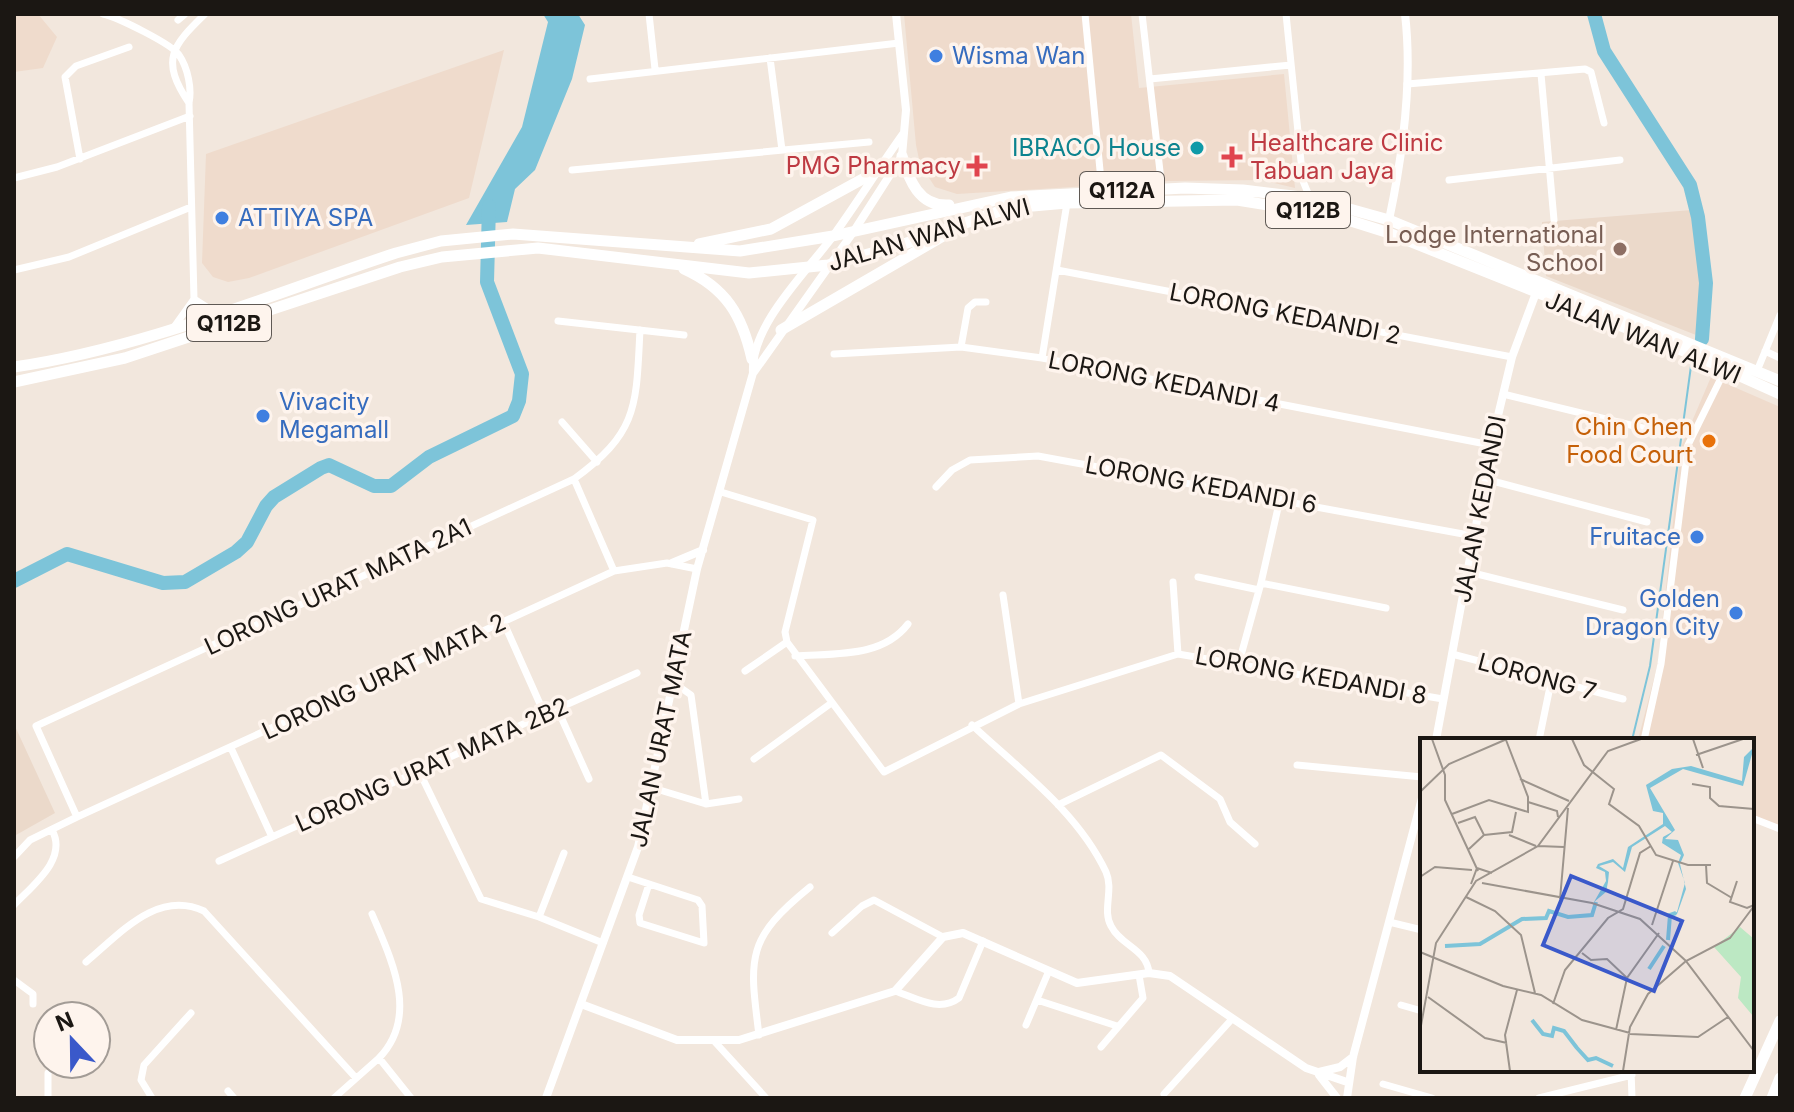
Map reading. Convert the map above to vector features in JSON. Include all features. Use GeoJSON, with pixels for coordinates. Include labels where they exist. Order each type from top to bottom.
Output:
{"type":"FeatureCollection","features":[{"type":"Feature","properties":{"kind":"main road"},"geometry":{"type":"LineString","coordinates":[[902,156],[913,184],[926,201],[939,206],[981,204]]}},
{"type":"Feature","properties":{"kind":"main road"},"geometry":{"type":"LineString","coordinates":[[683,246],[771,229],[881,169]]}},
{"type":"Feature","properties":{"kind":"main road","name":"JALAN WAN ALWI"},"geometry":{"type":"LineString","coordinates":[[14,367],[57,361],[174,327],[441,241],[513,234],[740,251],[833,236],[1043,194],[1232,189],[1310,198],[1389,220],[1698,352],[1725,370],[1780,394]]}},
{"type":"Feature","properties":{"kind":"main road","name":"JALAN WAN ALWI"},"geometry":{"type":"LineString","coordinates":[[14,382],[125,358],[400,267],[442,257],[538,248],[749,273],[828,265],[953,229],[1009,208],[1198,199],[1278,204],[1335,216],[1389,233],[1535,294],[1780,381]]}},
{"type":"Feature","properties":{"kind":"main road"},"geometry":{"type":"LineString","coordinates":[[781,330],[953,229]]}},
{"type":"Feature","properties":{"kind":"main road"},"geometry":{"type":"LineString","coordinates":[[676,265],[704,278],[731,302],[743,325],[752,359]]}},
{"type":"Feature","properties":{"kind":"main road"},"geometry":{"type":"LineString","coordinates":[[1745,1098],[1780,1021]]}},
{"type":"Feature","properties":{"kind":"main road"},"geometry":{"type":"LineString","coordinates":[[1772,1098],[1780,1078]]}},
{"type":"Feature","properties":{"kind":"street"},"geometry":{"type":"LineString","coordinates":[[103,14],[121,18],[172,49],[181,58],[192,91],[189,103],[194,299],[174,327]]}},
{"type":"Feature","properties":{"kind":"street"},"geometry":{"type":"LineString","coordinates":[[172,49],[205,14]]}},
{"type":"Feature","properties":{"kind":"street"},"geometry":{"type":"LineString","coordinates":[[649,14],[655,69]]}},
{"type":"Feature","properties":{"kind":"street"},"geometry":{"type":"LineString","coordinates":[[753,373],[854,231],[902,156],[906,110],[896,14]]}},
{"type":"Feature","properties":{"kind":"street"},"geometry":{"type":"LineString","coordinates":[[1085,14],[1102,191]]}},
{"type":"Feature","properties":{"kind":"street"},"geometry":{"type":"LineString","coordinates":[[1142,14],[1162,189]]}},
{"type":"Feature","properties":{"kind":"street"},"geometry":{"type":"LineString","coordinates":[[1286,14],[1303,181],[1310,198]]}},
{"type":"Feature","properties":{"kind":"street"},"geometry":{"type":"LineString","coordinates":[[1389,220],[1399,176],[1407,84],[1405,14]]}},
{"type":"Feature","properties":{"kind":"street"},"geometry":{"type":"LineString","coordinates":[[590,79],[655,69],[899,43]]}},
{"type":"Feature","properties":{"kind":"street"},"geometry":{"type":"LineString","coordinates":[[80,159],[65,77],[76,66],[129,47]]}},
{"type":"Feature","properties":{"kind":"street"},"geometry":{"type":"LineString","coordinates":[[770,58],[782,150]]}},
{"type":"Feature","properties":{"kind":"street"},"geometry":{"type":"LineString","coordinates":[[1150,79],[1291,65]]}},
{"type":"Feature","properties":{"kind":"street"},"geometry":{"type":"LineString","coordinates":[[1407,84],[1590,70],[1604,123]]}},
{"type":"Feature","properties":{"kind":"street"},"geometry":{"type":"LineString","coordinates":[[1541,74],[1554,220]]}},
{"type":"Feature","properties":{"kind":"street"},"geometry":{"type":"LineString","coordinates":[[14,178],[80,159],[190,116]]}},
{"type":"Feature","properties":{"kind":"street"},"geometry":{"type":"LineString","coordinates":[[753,373],[752,359],[770,320],[881,169],[903,134]]}},
{"type":"Feature","properties":{"kind":"street"},"geometry":{"type":"LineString","coordinates":[[572,170],[869,142]]}},
{"type":"Feature","properties":{"kind":"street"},"geometry":{"type":"LineString","coordinates":[[1449,180],[1620,160]]}},
{"type":"Feature","properties":{"kind":"street"},"geometry":{"type":"LineString","coordinates":[[1042,358],[1067,203]]}},
{"type":"Feature","properties":{"kind":"street"},"geometry":{"type":"LineString","coordinates":[[14,270],[69,257],[191,207]]}},
{"type":"Feature","properties":{"kind":"street","name":"LORONG KEDANDI 2"},"geometry":{"type":"LineString","coordinates":[[1057,270],[1512,357]]}},
{"type":"Feature","properties":{"kind":"street","name":"JALAN KEDANDI"},"geometry":{"type":"LineString","coordinates":[[1436,738],[1491,445],[1512,357],[1540,282]]}},
{"type":"Feature","properties":{"kind":"street"},"geometry":{"type":"LineString","coordinates":[[194,299],[216,313]]}},
{"type":"Feature","properties":{"kind":"street"},"geometry":{"type":"LineString","coordinates":[[961,347],[968,308],[975,302],[986,302]]}},
{"type":"Feature","properties":{"kind":"street"},"geometry":{"type":"LineString","coordinates":[[1757,371],[1780,315]]}},
{"type":"Feature","properties":{"kind":"street"},"geometry":{"type":"LineString","coordinates":[[558,321],[684,335]]}},
{"type":"Feature","properties":{"kind":"street","name":"LORONG URAT MATA 2A1"},"geometry":{"type":"LineString","coordinates":[[77,817],[36,726],[574,479],[611,449],[631,414],[637,391],[640,330]]}},
{"type":"Feature","properties":{"kind":"street","name":"LORONG KEDANDI 4"},"geometry":{"type":"LineString","coordinates":[[834,354],[961,347],[1042,358],[1491,445]]}},
{"type":"Feature","properties":{"kind":"street"},"geometry":{"type":"LineString","coordinates":[[1765,351],[1780,358]]}},
{"type":"Feature","properties":{"kind":"street"},"geometry":{"type":"LineString","coordinates":[[1644,738],[1661,664],[1688,445],[1725,370]]}},
{"type":"Feature","properties":{"kind":"street","name":"JALAN URAT MATA"},"geometry":{"type":"LineString","coordinates":[[546,1098],[628,877],[653,788],[697,569],[753,373]]}},
{"type":"Feature","properties":{"kind":"street"},"geometry":{"type":"LineString","coordinates":[[1503,394],[1655,431]]}},
{"type":"Feature","properties":{"kind":"street"},"geometry":{"type":"LineString","coordinates":[[562,422],[597,462]]}},
{"type":"Feature","properties":{"kind":"street","name":"LORONG KEDANDI 6"},"geometry":{"type":"LineString","coordinates":[[936,487],[952,470],[970,460],[1023,456],[1280,499],[1474,536]]}},
{"type":"Feature","properties":{"kind":"street"},"geometry":{"type":"LineString","coordinates":[[574,479],[614,571]]}},
{"type":"Feature","properties":{"kind":"street"},"geometry":{"type":"LineString","coordinates":[[1485,479],[1647,522]]}},
{"type":"Feature","properties":{"kind":"street"},"geometry":{"type":"LineString","coordinates":[[721,492],[813,520],[785,632],[787,642],[830,704],[884,772],[1019,704],[1178,654],[1173,582]]}},
{"type":"Feature","properties":{"kind":"street"},"geometry":{"type":"LineString","coordinates":[[1238,666],[1280,499]]}},
{"type":"Feature","properties":{"kind":"street"},"geometry":{"type":"LineString","coordinates":[[672,563],[703,550]]}},
{"type":"Feature","properties":{"kind":"street","name":"LORONG URAT MATA 2"},"geometry":{"type":"LineString","coordinates":[[14,857],[30,840],[77,817],[614,571],[672,563],[697,569]]}},
{"type":"Feature","properties":{"kind":"street"},"geometry":{"type":"LineString","coordinates":[[1469,572],[1623,610]]}},
{"type":"Feature","properties":{"kind":"street"},"geometry":{"type":"LineString","coordinates":[[1198,577],[1386,608]]}},
{"type":"Feature","properties":{"kind":"street"},"geometry":{"type":"LineString","coordinates":[[1003,595],[1019,704]]}},
{"type":"Feature","properties":{"kind":"street"},"geometry":{"type":"LineString","coordinates":[[503,621],[544,713]]}},
{"type":"Feature","properties":{"kind":"street"},"geometry":{"type":"LineString","coordinates":[[795,656],[878,647],[896,639],[908,624]]}},
{"type":"Feature","properties":{"kind":"street"},"geometry":{"type":"LineString","coordinates":[[745,671],[787,642]]}},
{"type":"Feature","properties":{"kind":"street","name":"LORONG KEDANDI 8"},"geometry":{"type":"LineString","coordinates":[[1178,654],[1443,699]]}},
{"type":"Feature","properties":{"kind":"street","name":"LORONG 7"},"geometry":{"type":"LineString","coordinates":[[1452,654],[1623,699]]}},
{"type":"Feature","properties":{"kind":"street","name":"LORONG URAT MATA 2B2"},"geometry":{"type":"LineString","coordinates":[[231,748],[272,837],[637,673]]}},
{"type":"Feature","properties":{"kind":"street"},"geometry":{"type":"LineString","coordinates":[[1539,738],[1551,682]]}},
{"type":"Feature","properties":{"kind":"street"},"geometry":{"type":"LineString","coordinates":[[674,683],[691,695],[706,804]]}},
{"type":"Feature","properties":{"kind":"street"},"geometry":{"type":"LineString","coordinates":[[754,759],[830,704]]}},
{"type":"Feature","properties":{"kind":"street"},"geometry":{"type":"LineString","coordinates":[[557,708],[589,779]]}},
{"type":"Feature","properties":{"kind":"street"},"geometry":{"type":"LineString","coordinates":[[972,725],[1058,805],[1104,868],[1111,891],[1108,922],[1113,931],[1145,957],[1143,998],[1101,1047]]}},
{"type":"Feature","properties":{"kind":"street"},"geometry":{"type":"LineString","coordinates":[[1058,805],[1161,755],[1220,799],[1230,822],[1255,844]]}},
{"type":"Feature","properties":{"kind":"street"},"geometry":{"type":"LineString","coordinates":[[1297,765],[1420,777]]}},
{"type":"Feature","properties":{"kind":"street"},"geometry":{"type":"LineString","coordinates":[[420,773],[478,897],[603,943]]}},
{"type":"Feature","properties":{"kind":"street"},"geometry":{"type":"LineString","coordinates":[[653,788],[706,804],[739,799]]}},
{"type":"Feature","properties":{"kind":"street"},"geometry":{"type":"LineString","coordinates":[[1347,1098],[1353,1057],[1420,806]]}},
{"type":"Feature","properties":{"kind":"street"},"geometry":{"type":"LineString","coordinates":[[1754,819],[1780,829]]}},
{"type":"Feature","properties":{"kind":"street"},"geometry":{"type":"LineString","coordinates":[[14,905],[56,854],[58,842],[52,830]]}},
{"type":"Feature","properties":{"kind":"street"},"geometry":{"type":"LineString","coordinates":[[219,861],[272,837]]}},
{"type":"Feature","properties":{"kind":"street"},"geometry":{"type":"LineString","coordinates":[[539,917],[564,853]]}},
{"type":"Feature","properties":{"kind":"street"},"geometry":{"type":"LineString","coordinates":[[628,877],[649,884],[701,902],[704,943],[640,923],[639,915],[649,884]]}},
{"type":"Feature","properties":{"kind":"street"},"geometry":{"type":"LineString","coordinates":[[759,1035],[752,967],[758,943],[773,919],[810,887]]}},
{"type":"Feature","properties":{"kind":"street"},"geometry":{"type":"LineString","coordinates":[[832,933],[862,906],[874,900],[943,937]]}},
{"type":"Feature","properties":{"kind":"street"},"geometry":{"type":"LineString","coordinates":[[86,962],[159,906],[181,903],[193,906],[204,911],[356,1078]]}},
{"type":"Feature","properties":{"kind":"street"},"geometry":{"type":"LineString","coordinates":[[334,1098],[379,1058],[394,1036],[400,993],[394,967],[372,914]]}},
{"type":"Feature","properties":{"kind":"street"},"geometry":{"type":"LineString","coordinates":[[1389,922],[1420,930]]}},
{"type":"Feature","properties":{"kind":"street"},"geometry":{"type":"LineString","coordinates":[[581,1004],[677,1040],[715,1042],[759,1035],[895,991],[943,937],[956,932],[983,941],[1048,973],[1086,984],[1144,974],[1170,976],[1315,1073],[1337,1098]]}},
{"type":"Feature","properties":{"kind":"street"},"geometry":{"type":"LineString","coordinates":[[895,991],[937,1005],[952,1003],[959,998],[983,941]]}},
{"type":"Feature","properties":{"kind":"street"},"geometry":{"type":"LineString","coordinates":[[1026,1025],[1048,973]]}},
{"type":"Feature","properties":{"kind":"street"},"geometry":{"type":"LineString","coordinates":[[14,980],[33,994],[33,1000]]}},
{"type":"Feature","properties":{"kind":"street"},"geometry":{"type":"LineString","coordinates":[[1037,1000],[1117,1026]]}},
{"type":"Feature","properties":{"kind":"street"},"geometry":{"type":"LineString","coordinates":[[1401,1005],[1420,1010]]}},
{"type":"Feature","properties":{"kind":"street"},"geometry":{"type":"LineString","coordinates":[[152,1098],[141,1080],[144,1065],[191,1013]]}},
{"type":"Feature","properties":{"kind":"street"},"geometry":{"type":"LineString","coordinates":[[1164,1094],[1232,1019]]}},
{"type":"Feature","properties":{"kind":"street"},"geometry":{"type":"LineString","coordinates":[[715,1042],[766,1098]]}},
{"type":"Feature","properties":{"kind":"street"},"geometry":{"type":"LineString","coordinates":[[1315,1073],[1326,1072],[1353,1057]]}},
{"type":"Feature","properties":{"kind":"street"},"geometry":{"type":"LineString","coordinates":[[379,1058],[411,1098]]}},
{"type":"Feature","properties":{"kind":"street"},"geometry":{"type":"LineString","coordinates":[[1315,1073],[1347,1082]]}},
{"type":"Feature","properties":{"kind":"street"},"geometry":{"type":"LineString","coordinates":[[1539,1098],[1631,1073],[1632,1098]]}},
{"type":"Feature","properties":{"kind":"street"},"geometry":{"type":"LineString","coordinates":[[1383,1084],[1432,1098]]}},
{"type":"Feature","properties":{"kind":"shaded area"},"geometry":{"type":"Polygon","coordinates":[[[14,14],[38,14],[57,37],[43,68],[14,72],[14,14]]]}},
{"type":"Feature","properties":{"kind":"shaded area"},"geometry":{"type":"Polygon","coordinates":[[[904,14],[1131,14],[1139,88],[1284,74],[1295,188],[1262,180],[1169,181],[957,194],[935,187],[920,164],[916,145],[904,14]]]}},
{"type":"Feature","properties":{"kind":"shaded area"},"geometry":{"type":"Polygon","coordinates":[[[504,50],[469,198],[249,278],[228,282],[213,277],[202,263],[206,154],[504,50]]]}},
{"type":"Feature","properties":{"kind":"shaded area","name":"Lodge International School"},"geometry":{"type":"Polygon","coordinates":[[[1692,210],[1700,282],[1696,335],[1546,276],[1542,222],[1692,210]]]}},
{"type":"Feature","properties":{"kind":"shaded area"},"geometry":{"type":"Polygon","coordinates":[[[1711,377],[1780,407],[1780,826],[1754,816],[1754,738],[1639,738],[1658,663],[1681,447],[1711,377]]]}},
{"type":"Feature","properties":{"kind":"shaded area"},"geometry":{"type":"Polygon","coordinates":[[[14,724],[55,813],[16,835],[14,834],[14,724]]]}},
{"type":"Feature","properties":{"kind":"water"},"geometry":{"type":"Polygon","coordinates":[[[543,14],[578,14],[585,25],[572,79],[535,170],[515,189],[507,222],[466,225],[522,127],[548,22],[543,14]]]}},
{"type":"Feature","properties":{"kind":"waterway"},"geometry":{"type":"LineString","coordinates":[[1594,14],[1604,51],[1690,185],[1698,217],[1706,283],[1702,339]]}},
{"type":"Feature","properties":{"kind":"waterway"},"geometry":{"type":"LineString","coordinates":[[14,581],[67,554],[163,583],[185,582],[236,552],[247,542],[274,497],[321,468],[329,465],[374,486],[391,486],[429,457],[513,416],[519,401],[522,374],[487,282],[489,206]]}},
{"type":"Feature","properties":{"kind":"waterway"},"geometry":{"type":"LineString","coordinates":[[1632,738],[1650,666],[1691,366]]}},
{"type":"Feature","properties":{"kind":"place","name":"Wisma Wan"},"geometry":{"type":"Point","coordinates":[936,56]}},
{"type":"Feature","properties":{"kind":"place","name":"IBRACO House"},"geometry":{"type":"Point","coordinates":[1197,148]}},
{"type":"Feature","properties":{"kind":"place","name":"Healthcare Clinic Tabuan Jaya"},"geometry":{"type":"Point","coordinates":[1232,157]}},
{"type":"Feature","properties":{"kind":"place","name":"PMG Pharmacy"},"geometry":{"type":"Point","coordinates":[977,166]}},
{"type":"Feature","properties":{"kind":"place","name":"ATTIYA SPA"},"geometry":{"type":"Point","coordinates":[222,218]}},
{"type":"Feature","properties":{"kind":"place","name":"Lodge International School"},"geometry":{"type":"Point","coordinates":[1620,249]}},
{"type":"Feature","properties":{"kind":"place","name":"Vivacity Megamall"},"geometry":{"type":"Point","coordinates":[263,416]}},
{"type":"Feature","properties":{"kind":"place","name":"Chin Chen Food Court"},"geometry":{"type":"Point","coordinates":[1709,441]}},
{"type":"Feature","properties":{"kind":"place","name":"Fruitace"},"geometry":{"type":"Point","coordinates":[1697,537]}},
{"type":"Feature","properties":{"kind":"place","name":"Golden Dragon City"},"geometry":{"type":"Point","coordinates":[1736,613]}}]}
